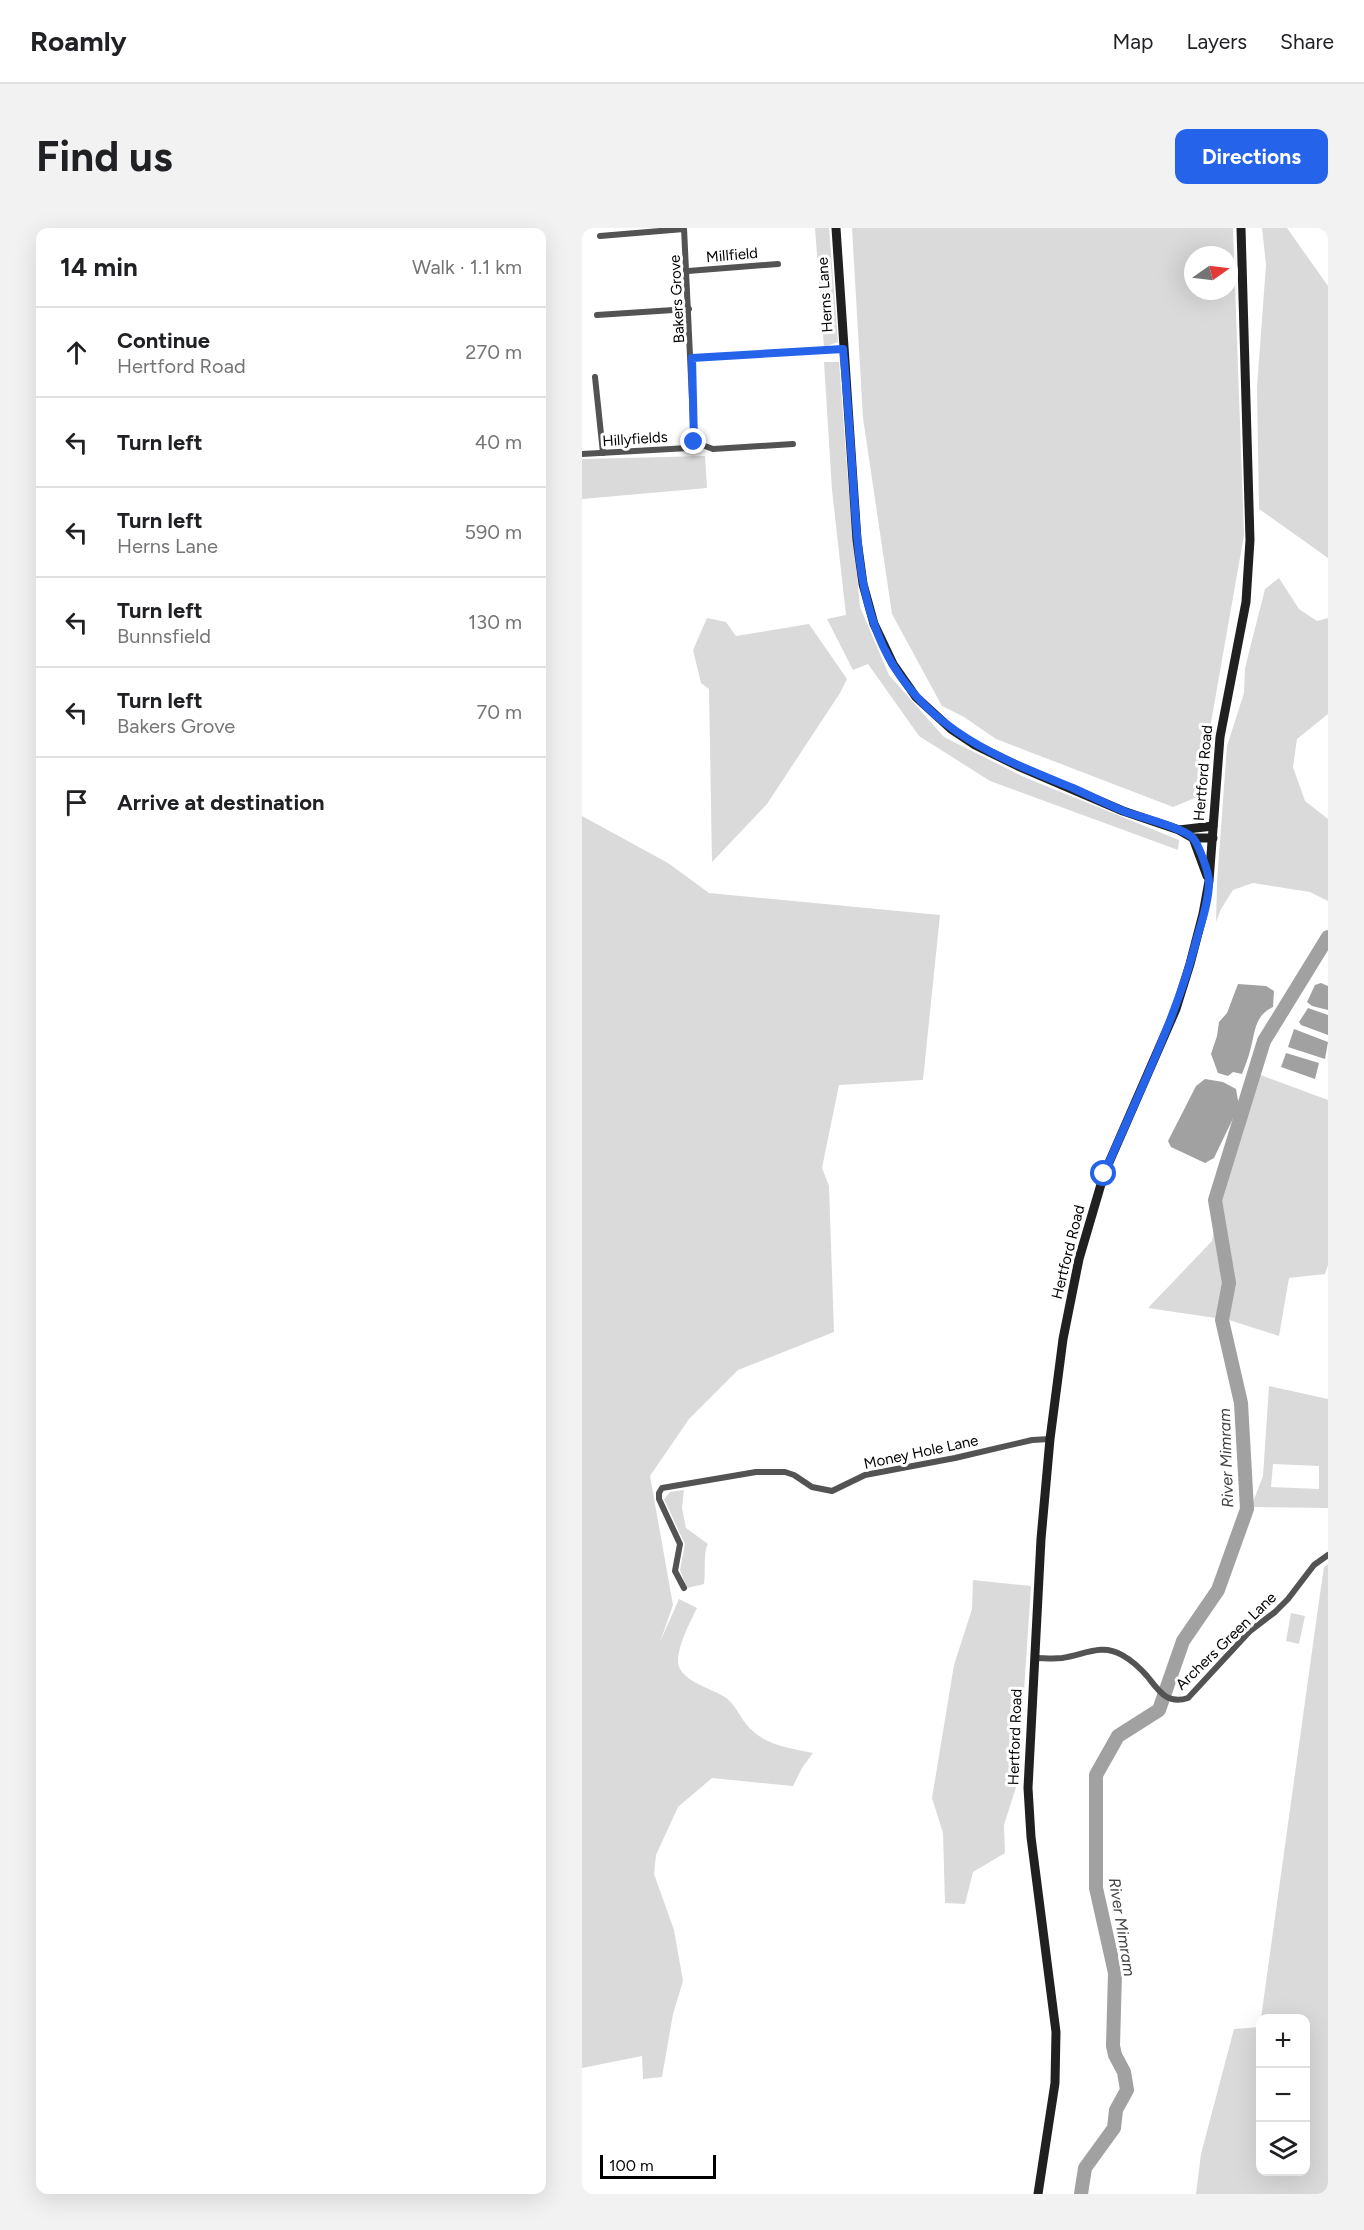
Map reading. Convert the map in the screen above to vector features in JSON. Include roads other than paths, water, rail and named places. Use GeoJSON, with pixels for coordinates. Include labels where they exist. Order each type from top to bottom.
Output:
{"type":"FeatureCollection","features":[{"type":"Feature","properties":{"kind":"main road","name":"Herns Lane"},"geometry":{"type":"LineString","coordinates":[[836,228],[857,540],[863,584],[874,624],[893,664],[916,697],[951,729],[975,745],[1018,766],[1124,811],[1179,830],[1193,838],[1213,838]]}},
{"type":"Feature","properties":{"kind":"main road","name":"Hertford Road"},"geometry":{"type":"LineString","coordinates":[[1038,2194],[1055,2083],[1056,2032],[1029,1818],[1029,1756],[1041,1539],[1050,1439],[1064,1339],[1079,1259],[1104,1174],[1176,1009],[1203,914],[1209,881],[1220,737],[1246,602],[1250,540],[1241,228]]}},
{"type":"Feature","properties":{"kind":"main road","name":"Herns Lane"},"geometry":{"type":"LineString","coordinates":[[1179,830],[1214,826]]}},
{"type":"Feature","properties":{"kind":"main road"},"geometry":{"type":"LineString","coordinates":[[1193,838],[1209,881]]}},
{"type":"Feature","properties":{"kind":"street"},"geometry":{"type":"LineString","coordinates":[[600,236],[684,229]]}},
{"type":"Feature","properties":{"kind":"street","name":"Bakers Grove"},"geometry":{"type":"LineString","coordinates":[[684,229],[688,271],[694,442]]}},
{"type":"Feature","properties":{"kind":"street","name":"Millfield"},"geometry":{"type":"LineString","coordinates":[[688,271],[778,264]]}},
{"type":"Feature","properties":{"kind":"street"},"geometry":{"type":"LineString","coordinates":[[597,315],[688,309]]}},
{"type":"Feature","properties":{"kind":"street"},"geometry":{"type":"LineString","coordinates":[[692,358],[843,349]]}},
{"type":"Feature","properties":{"kind":"street"},"geometry":{"type":"LineString","coordinates":[[595,377],[603,453]]}},
{"type":"Feature","properties":{"kind":"street","name":"Hillyfields"},"geometry":{"type":"LineString","coordinates":[[582,454],[688,448],[694,442],[714,449],[793,444]]}},
{"type":"Feature","properties":{"kind":"street","name":"Money Hole Lane"},"geometry":{"type":"LineString","coordinates":[[684,1588],[675,1571],[680,1544],[659,1499],[662,1488],[756,1472],[785,1472],[812,1487],[832,1491],[865,1475],[955,1458],[1032,1440],[1050,1439]]}},
{"type":"Feature","properties":{"kind":"street","name":"Archers Green Lane"},"geometry":{"type":"LineString","coordinates":[[1034,1658],[1062,1658],[1099,1649],[1120,1653],[1138,1666],[1161,1694],[1173,1701],[1188,1698],[1250,1631],[1275,1612],[1314,1566],[1328,1555]]}},
{"type":"Feature","properties":{"kind":"waterway","name":"River Mimram"},"geometry":{"type":"LineString","coordinates":[[1081,2194],[1085,2168],[1114,2128],[1116,2110],[1127,2090],[1124,2072],[1113,2046],[1115,1973],[1096,1888],[1096,1775],[1118,1736],[1159,1710],[1183,1641],[1218,1590],[1247,1509],[1241,1403],[1222,1320],[1229,1283],[1215,1200],[1264,1041],[1328,937]]}}]}
